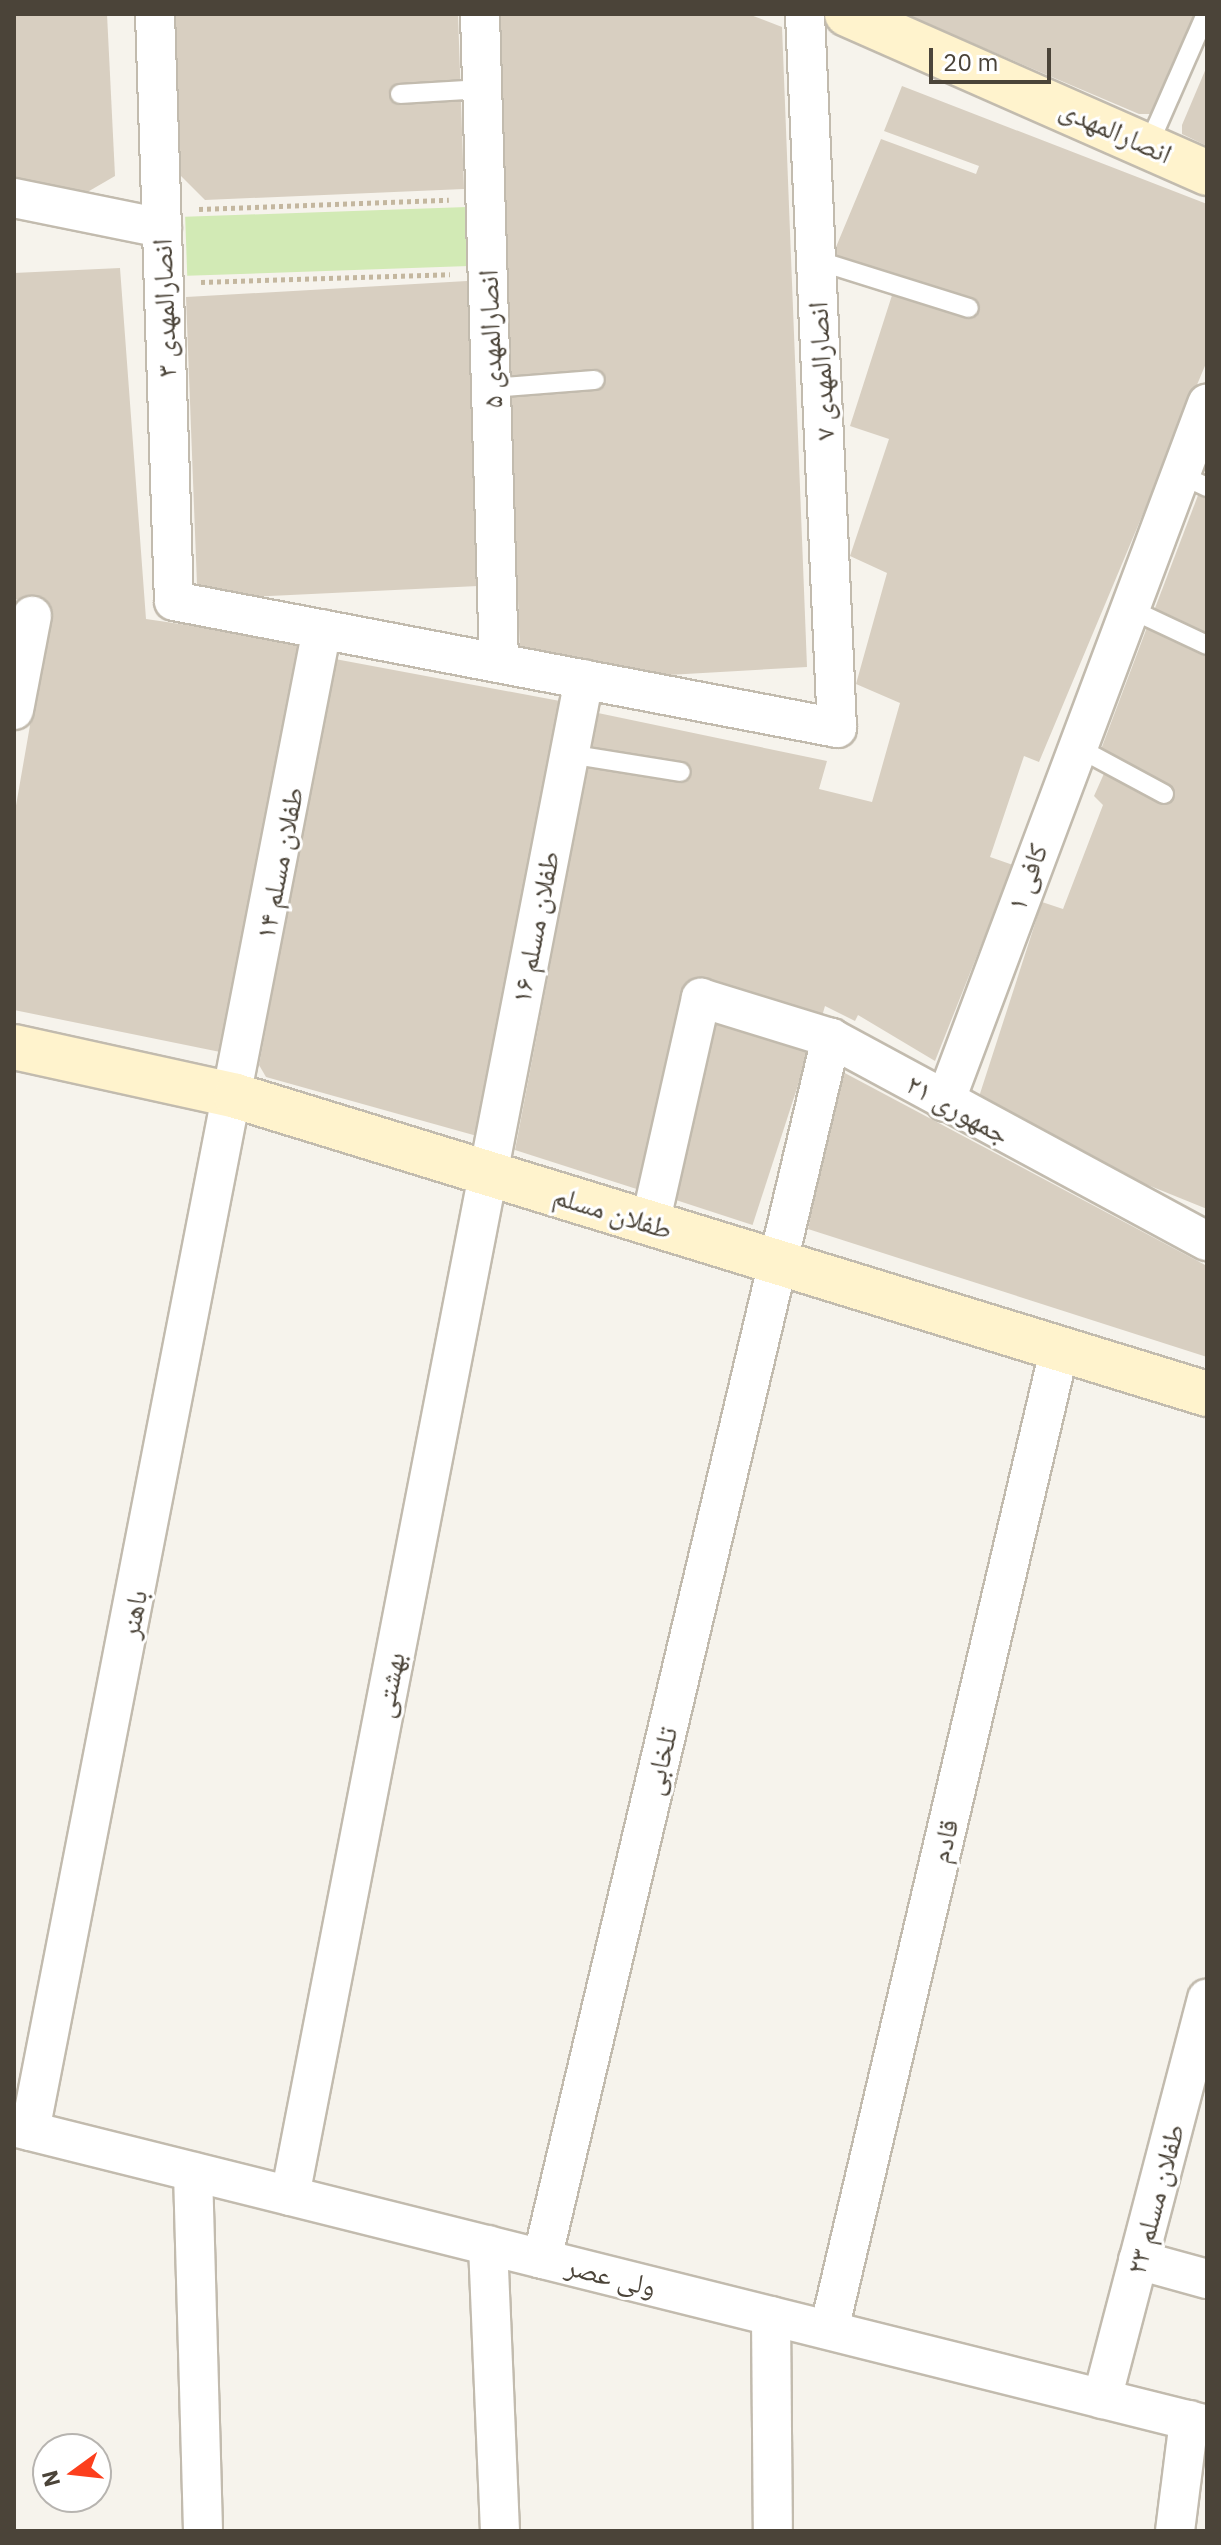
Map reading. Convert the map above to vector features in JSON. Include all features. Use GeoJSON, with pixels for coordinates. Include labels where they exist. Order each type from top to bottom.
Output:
{"type":"FeatureCollection","features":[{"type":"Feature","properties":{"kind":"street","name":"انصارالمهدی ۳"},"geometry":{"type":"LineString","coordinates":[[155,14],[174,601],[322,629]]}},
{"type":"Feature","properties":{"kind":"street","name":"انصارالمهدی ۵"},"geometry":{"type":"LineString","coordinates":[[480,14],[499,663]]}},
{"type":"Feature","properties":{"kind":"street","name":"انصارالمهدی ۷"},"geometry":{"type":"LineString","coordinates":[[584,679],[837,728],[805,14]]}},
{"type":"Feature","properties":{"kind":"street","name":"انصارالمهدی"},"geometry":{"type":"LineString","coordinates":[[854,15],[1149,144],[1207,173]]}},
{"type":"Feature","properties":{"kind":"street"},"geometry":{"type":"LineString","coordinates":[[14,198],[162,220]]}},
{"type":"Feature","properties":{"kind":"street","name":"کافی ۱"},"geometry":{"type":"LineString","coordinates":[[945,1102],[1126,607],[1193,480],[1207,404]]}},
{"type":"Feature","properties":{"kind":"street"},"geometry":{"type":"LineString","coordinates":[[14,710],[32,616]]}},
{"type":"Feature","properties":{"kind":"street"},"geometry":{"type":"LineString","coordinates":[[322,629],[584,679]]}},
{"type":"Feature","properties":{"kind":"street","name":"طفلان مسلم ۱۴"},"geometry":{"type":"LineString","coordinates":[[236,1096],[322,629]]}},
{"type":"Feature","properties":{"kind":"street","name":"طفلان مسلم ۱۶"},"geometry":{"type":"LineString","coordinates":[[487,1174],[584,679]]}},
{"type":"Feature","properties":{"kind":"street","name":"جمهوری ۲۱"},"geometry":{"type":"LineString","coordinates":[[650,1224],[701,998],[831,1038],[1207,1241]]}},
{"type":"Feature","properties":{"kind":"street","name":"تلخابی"},"geometry":{"type":"LineString","coordinates":[[542,2259],[831,1038]]}},
{"type":"Feature","properties":{"kind":"street","name":"طفلان مسلم"},"geometry":{"type":"LineString","coordinates":[[14,1047],[236,1096],[1207,1394]]}},
{"type":"Feature","properties":{"kind":"street","name":"باهنر"},"geometry":{"type":"LineString","coordinates":[[22,2129],[236,1096]]}},
{"type":"Feature","properties":{"kind":"street","name":"بهشتی"},"geometry":{"type":"LineString","coordinates":[[290,2196],[487,1174]]}},
{"type":"Feature","properties":{"kind":"street","name":"قادم"},"geometry":{"type":"LineString","coordinates":[[829,2330],[1059,1351]]}},
{"type":"Feature","properties":{"kind":"street","name":"طفلان مسلم ۲۳"},"geometry":{"type":"LineString","coordinates":[[1102,2399],[1207,1999]]}},
{"type":"Feature","properties":{"kind":"street","name":"ولی عصر"},"geometry":{"type":"LineString","coordinates":[[22,2129],[1198,2422]]}},
{"type":"Feature","properties":{"kind":"street"},"geometry":{"type":"LineString","coordinates":[[193,2172],[203,2531]]}},
{"type":"Feature","properties":{"kind":"street"},"geometry":{"type":"LineString","coordinates":[[488,2245],[500,2531]]}},
{"type":"Feature","properties":{"kind":"street"},"geometry":{"type":"LineString","coordinates":[[1138,2260],[1207,2279]]}},
{"type":"Feature","properties":{"kind":"street"},"geometry":{"type":"LineString","coordinates":[[771,2316],[773,2531]]}},
{"type":"Feature","properties":{"kind":"street"},"geometry":{"type":"LineString","coordinates":[[1175,2531],[1198,2422]]}},
{"type":"Feature","properties":{"kind":"lane"},"geometry":{"type":"LineString","coordinates":[[1149,144],[1206,14]]}},
{"type":"Feature","properties":{"kind":"lane"},"geometry":{"type":"LineString","coordinates":[[400,94],[482,89]]}},
{"type":"Feature","properties":{"kind":"lane"},"geometry":{"type":"LineString","coordinates":[[816,260],[969,308]]}},
{"type":"Feature","properties":{"kind":"lane"},"geometry":{"type":"LineString","coordinates":[[491,388],[595,380]]}},
{"type":"Feature","properties":{"kind":"lane"},"geometry":{"type":"LineString","coordinates":[[1126,607],[1207,645]]}},
{"type":"Feature","properties":{"kind":"lane"},"geometry":{"type":"LineString","coordinates":[[1074,746],[1164,794]]}},
{"type":"Feature","properties":{"kind":"lane"},"geometry":{"type":"LineString","coordinates":[[569,754],[681,772]]}},
{"type":"Feature","properties":{"kind":"path"},"geometry":{"type":"LineString","coordinates":[[162,220],[486,198]]}},
{"type":"Feature","properties":{"kind":"path"},"geometry":{"type":"LineString","coordinates":[[164,283],[488,272]]}},
{"type":"Feature","properties":{"kind":"green space"},"geometry":{"type":"Polygon","coordinates":[[[467,207],[469,266],[187,276],[185,217],[467,207]]]}},
{"type":"Feature","properties":{"kind":"building"},"geometry":{"type":"Polygon","coordinates":[[[14,14],[107,14],[115,176],[84,194],[14,179],[14,14]]]}},
{"type":"Feature","properties":{"kind":"building"},"geometry":{"type":"Polygon","coordinates":[[[175,14],[458,14],[464,189],[205,200],[181,176],[175,14]]]}},
{"type":"Feature","properties":{"kind":"building"},"geometry":{"type":"Polygon","coordinates":[[[496,14],[748,14],[782,27],[807,667],[668,675],[520,653],[496,14]]]}},
{"type":"Feature","properties":{"kind":"building"},"geometry":{"type":"Polygon","coordinates":[[[904,14],[1195,14],[1152,114],[1139,114],[904,14]]]}},
{"type":"Feature","properties":{"kind":"building"},"geometry":{"type":"Polygon","coordinates":[[[1207,66],[1207,146],[1182,134],[1182,125],[1207,66]]]}},
{"type":"Feature","properties":{"kind":"building"},"geometry":{"type":"Polygon","coordinates":[[[902,86],[1207,204],[1207,361],[1039,762],[1024,756],[990,857],[1013,865],[935,1061],[858,1015],[855,1021],[825,1006],[820,1023],[692,986],[646,1192],[515,1150],[598,713],[827,761],[819,789],[872,802],[900,703],[856,684],[887,573],[850,556],[889,439],[850,426],[894,289],[831,259],[881,139],[976,174],[979,166],[884,131],[902,86]]]}},
{"type":"Feature","properties":{"kind":"building"},"geometry":{"type":"Polygon","coordinates":[[[120,268],[146,619],[305,642],[230,1054],[14,1010],[14,817],[51,605],[14,599],[14,273],[120,268]]]}},
{"type":"Feature","properties":{"kind":"building"},"geometry":{"type":"Polygon","coordinates":[[[467,281],[478,586],[210,599],[197,585],[186,297],[467,281]]]}},
{"type":"Feature","properties":{"kind":"building"},"geometry":{"type":"Polygon","coordinates":[[[1200,490],[1207,493],[1207,641],[1152,616],[1200,490]]]}},
{"type":"Feature","properties":{"kind":"building"},"geometry":{"type":"Polygon","coordinates":[[[1149,622],[1207,650],[1207,1209],[1059,1149],[976,1106],[1042,902],[1063,909],[1103,805],[1094,796],[1106,769],[1169,802],[1174,790],[1100,752],[1149,622]]]}},
{"type":"Feature","properties":{"kind":"building"},"geometry":{"type":"Polygon","coordinates":[[[335,659],[560,701],[477,1136],[266,1077],[259,1065],[335,659]]]}},
{"type":"Feature","properties":{"kind":"building"},"geometry":{"type":"Polygon","coordinates":[[[714,1020],[809,1051],[753,1225],[657,1194],[714,1020]]]}},
{"type":"Feature","properties":{"kind":"building"},"geometry":{"type":"Polygon","coordinates":[[[841,1071],[1207,1266],[1207,1357],[808,1229],[841,1071]]]}}]}
